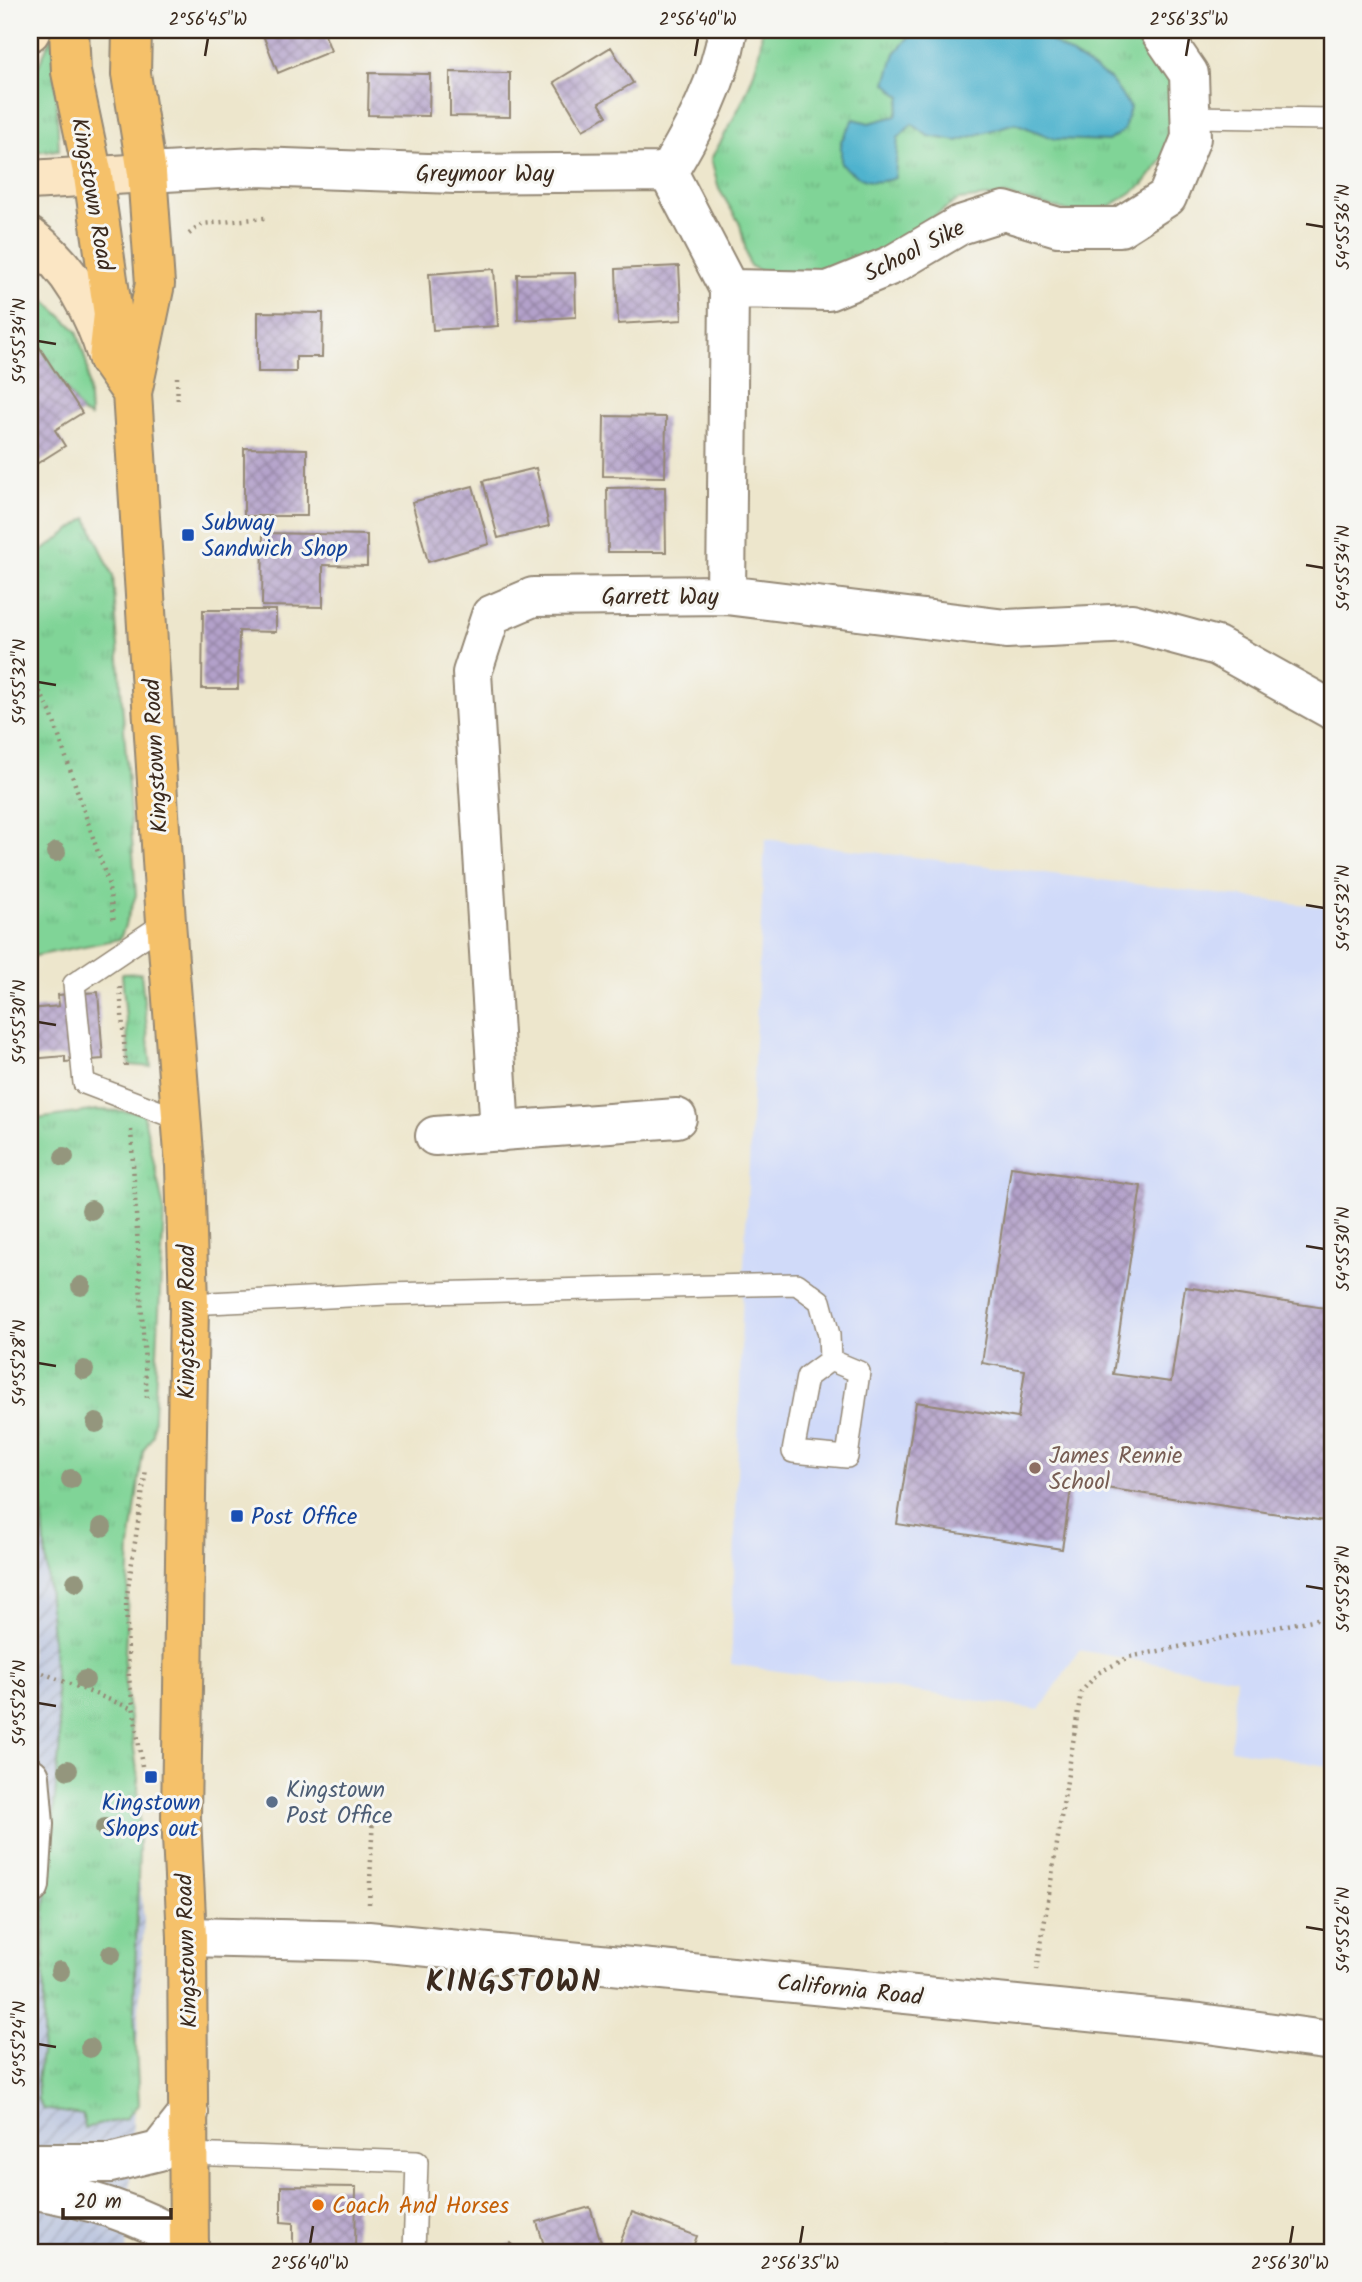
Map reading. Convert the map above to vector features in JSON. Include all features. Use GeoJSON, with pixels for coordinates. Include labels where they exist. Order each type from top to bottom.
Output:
{"type":"FeatureCollection","features":[{"type":"Feature","properties":{"kind":"main road","name":"Kingstown Road"},"geometry":{"type":"LineString","coordinates":[[69,30],[71,72],[93,177],[113,314],[108,359]]}},
{"type":"Feature","properties":{"kind":"main road","name":"Kingstown Road"},"geometry":{"type":"LineString","coordinates":[[132,30],[131,74],[147,173],[155,284],[132,393],[181,1120],[189,1304],[181,1817],[187,1937],[189,2248]]}},
{"type":"Feature","properties":{"kind":"main road"},"geometry":{"type":"LineString","coordinates":[[108,359],[132,393]]}},
{"type":"Feature","properties":{"kind":"street"},"geometry":{"type":"LineString","coordinates":[[726,595],[729,289],[668,172],[690,136],[721,67],[728,30]]}},
{"type":"Feature","properties":{"kind":"street","name":"School Sike"},"geometry":{"type":"LineString","coordinates":[[729,289],[828,291],[892,265],[960,225],[1004,211],[1058,227],[1121,226],[1167,197],[1191,138],[1189,74],[1159,30]]}},
{"type":"Feature","properties":{"kind":"street","name":"Greymoor Way"},"geometry":{"type":"LineString","coordinates":[[147,173],[256,167],[456,174],[668,172]]}},
{"type":"Feature","properties":{"kind":"street"},"geometry":{"type":"LineString","coordinates":[[30,180],[147,173]]}},
{"type":"Feature","properties":{"kind":"street"},"geometry":{"type":"LineString","coordinates":[[30,237],[54,254],[80,293],[96,321],[108,359]]}},
{"type":"Feature","properties":{"kind":"street","name":"Garrett Way"},"geometry":{"type":"LineString","coordinates":[[500,1132],[472,673],[491,615],[533,597],[726,595],[1006,629],[1132,623],[1217,646],[1332,710]]}},
{"type":"Feature","properties":{"kind":"street"},"geometry":{"type":"LineString","coordinates":[[435,1136],[677,1118]]}},
{"type":"Feature","properties":{"kind":"street"},"geometry":{"type":"LineString","coordinates":[[30,1777],[34,1824],[30,1885]]}},
{"type":"Feature","properties":{"kind":"street","name":"California Road"},"geometry":{"type":"LineString","coordinates":[[187,1937],[368,1941],[1200,2024],[1332,2041]]}},
{"type":"Feature","properties":{"kind":"street"},"geometry":{"type":"LineString","coordinates":[[30,2163],[110,2163],[159,2151],[189,2113]]}},
{"type":"Feature","properties":{"kind":"street"},"geometry":{"type":"LineString","coordinates":[[30,2189],[110,2205],[158,2225],[189,2248]]}},
{"type":"Feature","properties":{"kind":"lane"},"geometry":{"type":"LineString","coordinates":[[1190,117],[1332,119]]}},
{"type":"Feature","properties":{"kind":"lane"},"geometry":{"type":"LineString","coordinates":[[166,922],[74,984],[84,1083],[181,1120]]}},
{"type":"Feature","properties":{"kind":"lane"},"geometry":{"type":"LineString","coordinates":[[189,1304],[387,1294],[797,1284],[820,1301],[829,1335],[830,1360]]}},
{"type":"Feature","properties":{"kind":"lane"},"geometry":{"type":"LineString","coordinates":[[830,1360],[859,1372],[847,1457],[793,1452],[807,1377],[830,1360]]}},
{"type":"Feature","properties":{"kind":"lane"},"geometry":{"type":"LineString","coordinates":[[188,2154],[417,2162],[414,2252]]}},
{"type":"Feature","properties":{"kind":"path"},"geometry":{"type":"LineString","coordinates":[[30,673],[51,713],[108,882],[118,954],[148,1410]]}},
{"type":"Feature","properties":{"kind":"path"},"geometry":{"type":"LineString","coordinates":[[144,1776],[129,1678],[126,1602],[147,1461]]}},
{"type":"Feature","properties":{"kind":"path"},"geometry":{"type":"LineString","coordinates":[[1031,2007],[1081,1692],[1098,1672],[1129,1657],[1332,1616]]}},
{"type":"Feature","properties":{"kind":"path"},"geometry":{"type":"LineString","coordinates":[[30,1668],[133,1710]]}},
{"type":"Feature","properties":{"kind":"path"},"geometry":{"type":"LineString","coordinates":[[368,1941],[373,1814]]}},
{"type":"Feature","properties":{"kind":"shaded area","name":"James Rennie School"},"geometry":{"type":"Polygon","coordinates":[[[765,839],[1332,908],[1332,1767],[1231,1749],[1236,1678],[1079,1650],[1040,1710],[731,1664],[743,1286],[765,839]]]}},
{"type":"Feature","properties":{"kind":"shaded area"},"geometry":{"type":"Polygon","coordinates":[[[30,1092],[62,1262],[144,1919],[126,2252],[30,2252],[30,1092]]]}},
{"type":"Feature","properties":{"kind":"green space"},"geometry":{"type":"Polygon","coordinates":[[[762,30],[1143,30],[1178,88],[1178,139],[1143,185],[1109,207],[1073,212],[1005,195],[958,200],[863,265],[767,275],[749,265],[740,224],[719,189],[711,159],[737,113],[751,81],[762,30]]]}},
{"type":"Feature","properties":{"kind":"green space"},"geometry":{"type":"Polygon","coordinates":[[[53,33],[59,150],[30,152],[30,85],[53,33]]]}},
{"type":"Feature","properties":{"kind":"green space"},"geometry":{"type":"Polygon","coordinates":[[[30,286],[77,331],[87,365],[90,417],[82,413],[39,346],[30,351],[30,286]]]}},
{"type":"Feature","properties":{"kind":"green space"},"geometry":{"type":"Polygon","coordinates":[[[87,518],[113,576],[136,895],[120,939],[30,957],[30,553],[41,552],[87,518]]]}},
{"type":"Feature","properties":{"kind":"green space"},"geometry":{"type":"Polygon","coordinates":[[[141,973],[151,1067],[130,1065],[122,974],[141,973]]]}},
{"type":"Feature","properties":{"kind":"green space"},"geometry":{"type":"Polygon","coordinates":[[[97,1110],[143,1112],[164,1210],[153,1435],[143,1451],[130,1546],[124,1676],[138,1778],[139,1846],[134,2010],[139,2104],[125,2119],[84,2128],[83,2115],[43,2109],[38,2100],[37,2080],[43,2041],[45,1911],[60,1741],[30,1351],[30,1120],[97,1110]]]}},
{"type":"Feature","properties":{"kind":"water"},"geometry":{"type":"Polygon","coordinates":[[[915,30],[1033,30],[1110,79],[1130,107],[1124,130],[1108,141],[1055,139],[1015,123],[957,141],[928,136],[912,124],[898,138],[895,178],[873,181],[860,178],[841,164],[841,141],[854,119],[869,123],[896,116],[901,97],[886,83],[895,53],[915,30]]]}},
{"type":"Feature","properties":{"kind":"building"},"geometry":{"type":"Polygon","coordinates":[[[261,30],[323,30],[331,51],[278,73],[261,30]]]}},
{"type":"Feature","properties":{"kind":"building"},"geometry":{"type":"Polygon","coordinates":[[[611,47],[633,83],[599,103],[607,116],[583,130],[554,82],[611,47]]]}},
{"type":"Feature","properties":{"kind":"building"},"geometry":{"type":"Polygon","coordinates":[[[450,72],[510,73],[510,117],[450,116],[450,72]]]}},
{"type":"Feature","properties":{"kind":"building"},"geometry":{"type":"Polygon","coordinates":[[[369,73],[430,74],[429,116],[368,115],[369,73]]]}},
{"type":"Feature","properties":{"kind":"building"},"geometry":{"type":"Polygon","coordinates":[[[679,266],[682,320],[618,324],[616,269],[679,266]]]}},
{"type":"Feature","properties":{"kind":"building"},"geometry":{"type":"Polygon","coordinates":[[[494,269],[498,326],[433,330],[429,274],[494,269]]]}},
{"type":"Feature","properties":{"kind":"building"},"geometry":{"type":"Polygon","coordinates":[[[575,273],[576,317],[518,320],[517,274],[575,273]]]}},
{"type":"Feature","properties":{"kind":"building"},"geometry":{"type":"Polygon","coordinates":[[[258,312],[323,313],[322,357],[296,357],[296,372],[258,372],[258,312]]]}},
{"type":"Feature","properties":{"kind":"building"},"geometry":{"type":"Polygon","coordinates":[[[38,345],[82,413],[55,430],[65,446],[30,468],[30,351],[38,345]]]}},
{"type":"Feature","properties":{"kind":"building"},"geometry":{"type":"Polygon","coordinates":[[[604,416],[666,417],[665,477],[603,476],[604,416]]]}},
{"type":"Feature","properties":{"kind":"building"},"geometry":{"type":"Polygon","coordinates":[[[244,448],[307,449],[307,516],[244,516],[244,448]]]}},
{"type":"Feature","properties":{"kind":"building"},"geometry":{"type":"Polygon","coordinates":[[[536,468],[549,526],[498,538],[483,481],[536,468]]]}},
{"type":"Feature","properties":{"kind":"building"},"geometry":{"type":"Polygon","coordinates":[[[473,486],[489,544],[428,562],[412,502],[473,486]]]}},
{"type":"Feature","properties":{"kind":"building"},"geometry":{"type":"Polygon","coordinates":[[[665,487],[666,552],[608,552],[607,488],[665,487]]]}},
{"type":"Feature","properties":{"kind":"building"},"geometry":{"type":"Polygon","coordinates":[[[263,533],[367,535],[367,566],[323,565],[323,607],[262,606],[263,533]]]}},
{"type":"Feature","properties":{"kind":"building"},"geometry":{"type":"Polygon","coordinates":[[[203,610],[276,610],[276,632],[239,631],[238,689],[202,689],[203,610]]]}},
{"type":"Feature","properties":{"kind":"building"},"geometry":{"type":"Polygon","coordinates":[[[98,992],[103,1059],[65,1062],[65,1056],[30,1059],[30,1009],[59,1006],[58,995],[98,992]]]}},
{"type":"Feature","properties":{"kind":"building"},"geometry":{"type":"Polygon","coordinates":[[[1011,1167],[1141,1186],[1113,1374],[1171,1382],[1185,1287],[1332,1309],[1332,1522],[1072,1483],[1062,1549],[897,1524],[916,1402],[1018,1418],[1025,1370],[982,1363],[1011,1167]]]}},
{"type":"Feature","properties":{"kind":"building","name":"Coach And Horses"},"geometry":{"type":"Polygon","coordinates":[[[281,2186],[356,2187],[355,2252],[293,2252],[293,2223],[281,2222],[281,2186]]]}},
{"type":"Feature","properties":{"kind":"building"},"geometry":{"type":"Polygon","coordinates":[[[590,2207],[602,2245],[578,2252],[546,2252],[537,2222],[590,2207]]]}},
{"type":"Feature","properties":{"kind":"building"},"geometry":{"type":"Polygon","coordinates":[[[632,2212],[697,2236],[691,2252],[633,2252],[619,2246],[632,2212]]]}},
{"type":"Feature","properties":{"kind":"building"},"geometry":{"type":"Polygon","coordinates":[[[510,2243],[520,2252],[502,2252],[510,2243]]]}},
{"type":"Feature","properties":{"kind":"building"},"geometry":{"type":"Polygon","coordinates":[[[943,2244],[1000,2251],[1000,2252],[942,2252],[943,2244]]]}},
{"type":"Feature","properties":{"kind":"place","name":"Subway Sandwich Shop"},"geometry":{"type":"Point","coordinates":[188,535]}},
{"type":"Feature","properties":{"kind":"place","name":"James Rennie School"},"geometry":{"type":"Point","coordinates":[1035,1468]}},
{"type":"Feature","properties":{"kind":"place","name":"Post Office"},"geometry":{"type":"Point","coordinates":[237,1516]}},
{"type":"Feature","properties":{"kind":"place","name":"Kingstown Shops out"},"geometry":{"type":"Point","coordinates":[151,1777]}},
{"type":"Feature","properties":{"kind":"place","name":"Kingstown Post Office"},"geometry":{"type":"Point","coordinates":[272,1802]}},
{"type":"Feature","properties":{"kind":"place","name":"Coach And Horses"},"geometry":{"type":"Point","coordinates":[318,2205]}},
{"type":"Feature","properties":{"kind":"district","name":"KINGSTOWN"},"geometry":{"type":"Point","coordinates":[514,1981]}}]}
